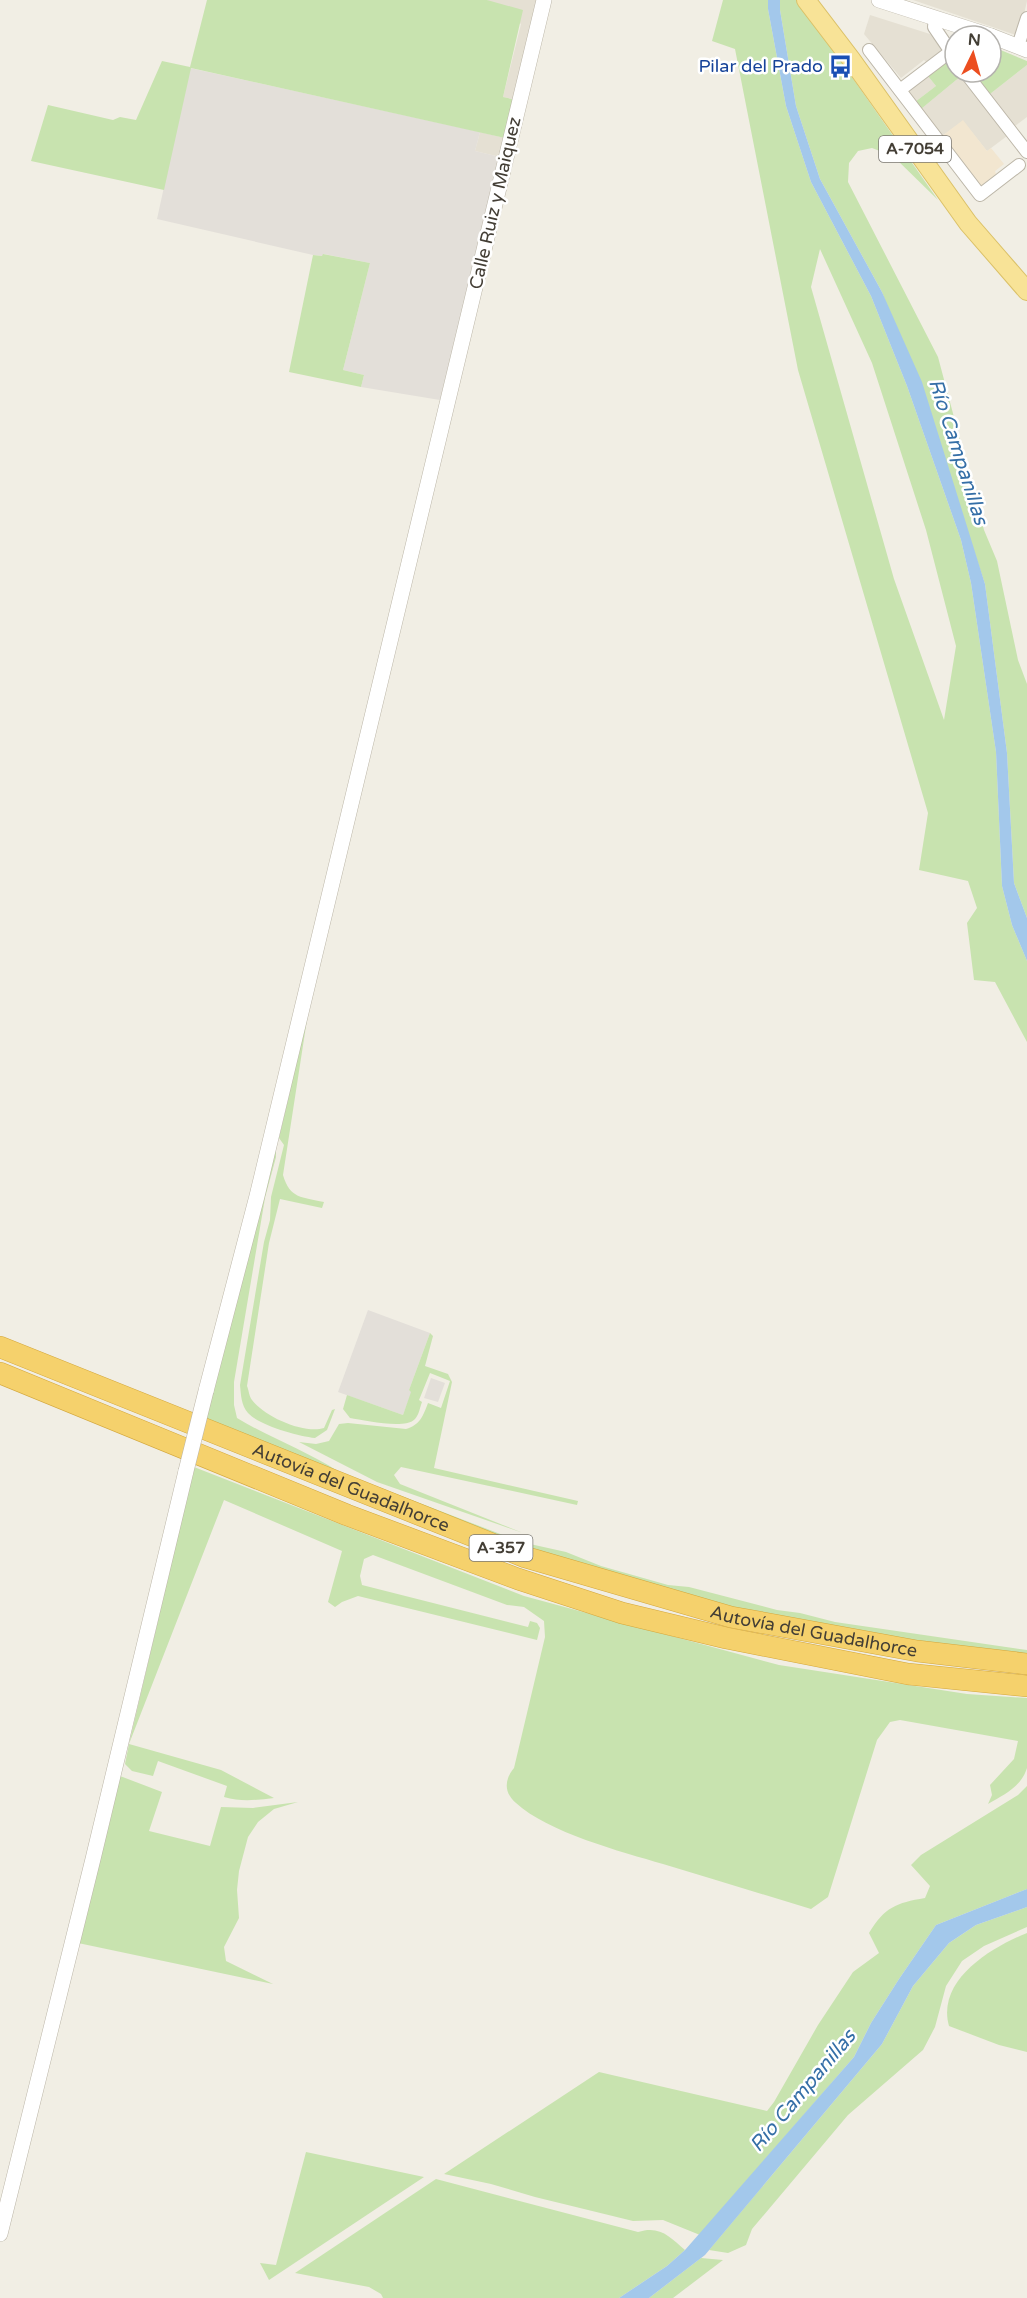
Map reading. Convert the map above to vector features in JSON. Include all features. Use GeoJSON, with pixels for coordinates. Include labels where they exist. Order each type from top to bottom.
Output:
{"type":"FeatureCollection","features":[{"type":"Feature","properties":{"kind":"highway","name":"Autovía del Guadalhorce"},"geometry":{"type":"LineString","coordinates":[[0,1347],[525,1557],[731,1617],[917,1651],[1027,1664]]}},
{"type":"Feature","properties":{"kind":"highway","name":"Autovía del Guadalhorce"},"geometry":{"type":"LineString","coordinates":[[0,1373],[347,1515],[518,1579],[622,1613],[726,1638],[908,1674],[1027,1686]]}},
{"type":"Feature","properties":{"kind":"main road","name":"A-7054"},"geometry":{"type":"LineString","coordinates":[[807,1],[968,223],[1027,291]]}},
{"type":"Feature","properties":{"kind":"street","name":"Calle Ruiz y Maiquez"},"geometry":{"type":"LineString","coordinates":[[0,2234],[186,1471],[257,1196],[544,0]]}},
{"type":"Feature","properties":{"kind":"street"},"geometry":{"type":"LineString","coordinates":[[879,0],[954,24]]}},
{"type":"Feature","properties":{"kind":"street"},"geometry":{"type":"LineString","coordinates":[[935,18],[934,27],[943,41]]}},
{"type":"Feature","properties":{"kind":"street"},"geometry":{"type":"LineString","coordinates":[[1003,40],[1023,47],[1027,18]]}},
{"type":"Feature","properties":{"kind":"street"},"geometry":{"type":"LineString","coordinates":[[869,50],[980,195],[1024,166]]}},
{"type":"Feature","properties":{"kind":"street"},"geometry":{"type":"LineString","coordinates":[[900,90],[943,61]]}},
{"type":"Feature","properties":{"kind":"street"},"geometry":{"type":"LineString","coordinates":[[974,84],[1027,152]]}},
{"type":"Feature","properties":{"kind":"shaded area"},"geometry":{"type":"Polygon","coordinates":[[[487,0],[538,0],[516,100],[503,97],[521,24],[487,0]]]}},
{"type":"Feature","properties":{"kind":"shaded area"},"geometry":{"type":"Polygon","coordinates":[[[913,0],[1027,0],[1019,36],[1003,31],[1003,24],[984,24],[913,0]]]}},
{"type":"Feature","properties":{"kind":"shaded area"},"geometry":{"type":"Polygon","coordinates":[[[870,15],[930,34],[942,50],[926,62],[924,60],[901,78],[864,34],[870,15]]]}},
{"type":"Feature","properties":{"kind":"shaded area"},"geometry":{"type":"Polygon","coordinates":[[[1027,65],[1027,117],[1015,126],[990,94],[1027,65]]]}},
{"type":"Feature","properties":{"kind":"shaded area"},"geometry":{"type":"Polygon","coordinates":[[[190,68],[480,132],[475,151],[500,157],[440,400],[361,387],[364,375],[343,370],[370,263],[324,254],[323,256],[313,255],[157,219],[190,68]]]}},
{"type":"Feature","properties":{"kind":"shaded area"},"geometry":{"type":"Polygon","coordinates":[[[928,76],[936,86],[915,102],[907,92],[928,76]]]}},
{"type":"Feature","properties":{"kind":"shaded area"},"geometry":{"type":"Polygon","coordinates":[[[951,84],[967,84],[1007,136],[987,151],[963,121],[942,136],[921,109],[951,84]]]}},
{"type":"Feature","properties":{"kind":"shaded area"},"geometry":{"type":"Polygon","coordinates":[[[963,120],[987,151],[991,148],[1004,164],[981,186],[942,136],[963,120]]]}},
{"type":"Feature","properties":{"kind":"shaded area"},"geometry":{"type":"Polygon","coordinates":[[[480,132],[505,138],[500,157],[475,151],[480,132]]]}},
{"type":"Feature","properties":{"kind":"shaded area"},"geometry":{"type":"Polygon","coordinates":[[[368,1310],[430,1333],[409,1390],[412,1391],[403,1415],[338,1392],[368,1310]]]}},
{"type":"Feature","properties":{"kind":"shaded area"},"geometry":{"type":"Polygon","coordinates":[[[431,1378],[445,1383],[438,1402],[424,1398],[431,1378]]]}},
{"type":"Feature","properties":{"kind":"green space"},"geometry":{"type":"Polygon","coordinates":[[[207,0],[487,0],[523,10],[503,97],[516,100],[505,138],[191,68],[164,190],[31,161],[48,105],[113,120],[120,117],[136,120],[162,61],[190,67],[207,0]]]}},
{"type":"Feature","properties":{"kind":"green space"},"geometry":{"type":"Polygon","coordinates":[[[723,0],[768,0],[786,106],[811,182],[871,296],[907,386],[961,540],[971,583],[996,752],[1002,886],[1012,925],[1027,961],[1027,1042],[995,982],[974,980],[967,923],[977,908],[968,881],[919,870],[928,813],[798,370],[735,49],[712,41],[723,0]],[[820,249],[811,287],[894,579],[944,720],[956,646],[926,530],[872,363],[820,249]]]}},
{"type":"Feature","properties":{"kind":"green space"},"geometry":{"type":"Polygon","coordinates":[[[780,0],[798,0],[938,200],[893,156],[872,148],[858,151],[849,163],[848,182],[938,357],[984,530],[997,561],[1018,660],[1027,684],[1027,918],[1014,883],[1007,753],[985,584],[952,485],[882,292],[820,179],[796,106],[780,0]]]}},
{"type":"Feature","properties":{"kind":"green space"},"geometry":{"type":"Polygon","coordinates":[[[1003,51],[1027,61],[1027,65],[1003,84],[1003,51]]]}},
{"type":"Feature","properties":{"kind":"green space"},"geometry":{"type":"Polygon","coordinates":[[[943,65],[943,84],[951,84],[921,109],[915,102],[936,86],[928,76],[943,65]]]}},
{"type":"Feature","properties":{"kind":"green space"},"geometry":{"type":"Polygon","coordinates":[[[982,84],[1003,84],[990,94],[982,84]]]}},
{"type":"Feature","properties":{"kind":"green space"},"geometry":{"type":"Polygon","coordinates":[[[323,254],[370,263],[343,370],[364,375],[361,387],[289,372],[313,255],[322,256],[323,254]]]}},
{"type":"Feature","properties":{"kind":"green space"},"geometry":{"type":"Polygon","coordinates":[[[308,1013],[283,1175],[293,1193],[303,1198],[324,1202],[322,1208],[280,1199],[269,1243],[247,1386],[251,1398],[266,1412],[285,1423],[306,1429],[324,1428],[332,1410],[335,1409],[327,1430],[315,1438],[280,1430],[254,1418],[244,1407],[240,1385],[264,1242],[270,1220],[271,1197],[284,1145],[279,1138],[308,1013]]]}},
{"type":"Feature","properties":{"kind":"green space"},"geometry":{"type":"Polygon","coordinates":[[[273,1146],[276,1150],[276,1157],[265,1198],[234,1382],[234,1405],[237,1418],[339,1472],[521,1542],[566,1552],[601,1566],[668,1585],[689,1587],[777,1610],[835,1622],[1027,1650],[1027,1656],[780,1619],[690,1597],[519,1548],[205,1424],[273,1146]]]}},
{"type":"Feature","properties":{"kind":"green space"},"geometry":{"type":"Polygon","coordinates":[[[430,1333],[433,1336],[425,1366],[448,1374],[452,1382],[434,1468],[578,1501],[577,1505],[401,1467],[394,1475],[400,1484],[523,1533],[377,1482],[299,1442],[316,1444],[329,1441],[339,1424],[406,1429],[418,1422],[428,1403],[441,1408],[450,1381],[430,1373],[419,1400],[422,1402],[418,1413],[410,1422],[394,1424],[350,1418],[343,1409],[347,1395],[403,1415],[411,1392],[409,1390],[430,1333]]]}},
{"type":"Feature","properties":{"kind":"green space"},"geometry":{"type":"Polygon","coordinates":[[[194,1467],[524,1596],[779,1665],[967,1694],[1027,1698],[1027,1768],[1017,1785],[988,1804],[992,1795],[990,1785],[1014,1759],[1018,1741],[900,1720],[890,1722],[877,1740],[828,1897],[811,1909],[586,1840],[546,1823],[512,1799],[507,1791],[508,1777],[514,1768],[545,1637],[544,1621],[524,1607],[507,1605],[373,1555],[364,1559],[360,1576],[362,1585],[528,1627],[530,1621],[537,1623],[540,1628],[537,1640],[358,1596],[335,1607],[328,1602],[342,1551],[224,1500],[129,1744],[194,1467]]]}},
{"type":"Feature","properties":{"kind":"green space"},"geometry":{"type":"Polygon","coordinates":[[[129,1744],[221,1770],[274,1798],[230,1799],[224,1797],[227,1786],[158,1761],[153,1776],[132,1771],[125,1764],[129,1744]]]}},
{"type":"Feature","properties":{"kind":"green space"},"geometry":{"type":"Polygon","coordinates":[[[120,1776],[162,1792],[149,1831],[210,1846],[221,1807],[253,1808],[298,1802],[274,1809],[258,1822],[248,1837],[239,1871],[237,1890],[239,1918],[224,1947],[226,1961],[273,1984],[78,1943],[120,1776]]]}},
{"type":"Feature","properties":{"kind":"green space"},"geometry":{"type":"Polygon","coordinates":[[[1027,1786],[1027,1889],[936,1925],[871,2023],[854,2057],[700,2235],[663,2220],[633,2221],[444,2174],[599,2072],[767,2111],[818,2025],[853,1972],[879,1953],[869,1933],[880,1917],[899,1904],[925,1898],[930,1886],[911,1865],[921,1855],[1018,1795],[1027,1786]]]}},
{"type":"Feature","properties":{"kind":"green space"},"geometry":{"type":"Polygon","coordinates":[[[1027,1907],[1027,1927],[984,1946],[962,1961],[946,1986],[935,2027],[923,2050],[848,2115],[752,2229],[746,2245],[728,2253],[709,2250],[882,2044],[913,1986],[949,1943],[976,1925],[1027,1907]]]}},
{"type":"Feature","properties":{"kind":"green space"},"geometry":{"type":"Polygon","coordinates":[[[1027,1933],[1027,2052],[999,2045],[949,2026],[947,2009],[951,1994],[959,1980],[984,1956],[1027,1933]]]}},
{"type":"Feature","properties":{"kind":"green space"},"geometry":{"type":"Polygon","coordinates":[[[306,2152],[424,2177],[269,2280],[260,2263],[276,2265],[306,2152]]]}},
{"type":"Feature","properties":{"kind":"green space"},"geometry":{"type":"Polygon","coordinates":[[[436,2179],[638,2232],[659,2231],[685,2250],[667,2266],[619,2298],[383,2298],[381,2294],[369,2287],[295,2273],[436,2179]]]}},
{"type":"Feature","properties":{"kind":"green space"},"geometry":{"type":"Polygon","coordinates":[[[701,2258],[723,2260],[673,2298],[649,2298],[701,2258]]]}},
{"type":"Feature","properties":{"kind":"water"},"geometry":{"type":"Polygon","coordinates":[[[768,0],[780,0],[796,106],[820,179],[882,292],[922,382],[985,584],[1007,753],[1014,883],[1027,918],[1027,961],[1012,925],[1002,886],[996,752],[971,583],[961,540],[907,386],[871,296],[811,182],[786,106],[768,0]]]}},
{"type":"Feature","properties":{"kind":"water"},"geometry":{"type":"Polygon","coordinates":[[[1027,1889],[1027,1907],[976,1925],[949,1943],[913,1986],[882,2044],[705,2255],[649,2298],[619,2298],[667,2266],[685,2250],[854,2057],[871,2023],[936,1925],[1027,1889]]]}},
{"type":"Feature","properties":{"kind":"place","name":"Pilar del Prado"},"geometry":{"type":"Point","coordinates":[841,66]}},
{"type":"Feature","properties":{"kind":"water label","name":"Río Campanillas"},"geometry":{"type":"Point","coordinates":[958,452]}},
{"type":"Feature","properties":{"kind":"water label","name":"Río Campanillas"},"geometry":{"type":"Point","coordinates":[803,2091]}}]}
